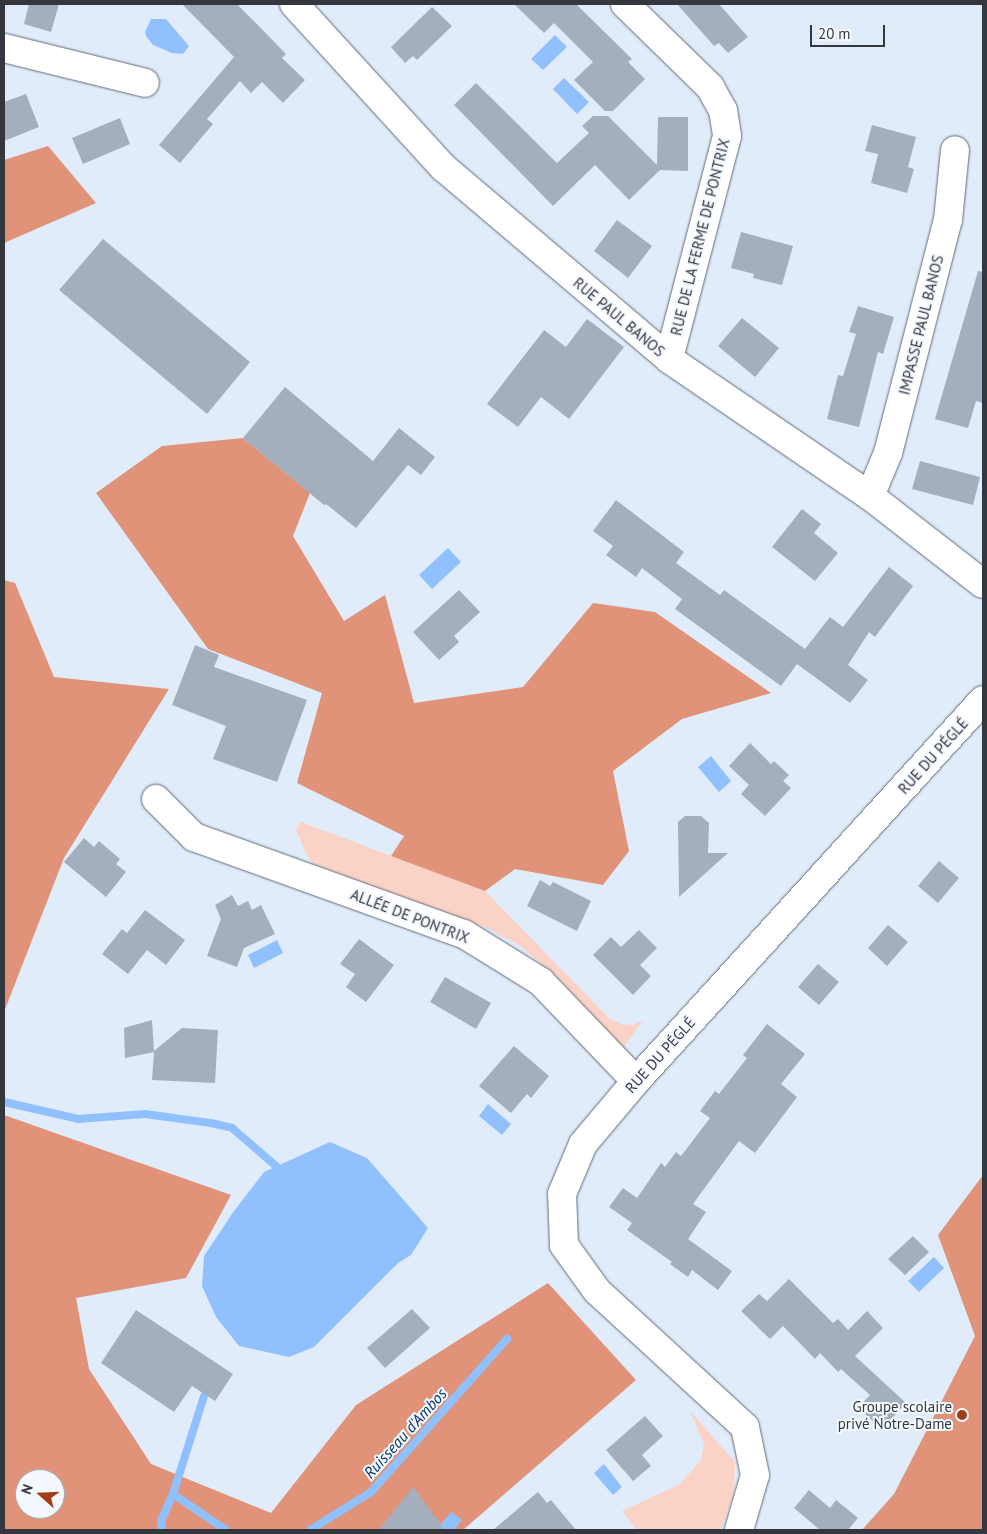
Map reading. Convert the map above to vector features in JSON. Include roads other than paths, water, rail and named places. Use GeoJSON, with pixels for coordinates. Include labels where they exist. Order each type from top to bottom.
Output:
{"type":"FeatureCollection","features":[{"type":"Feature","properties":{"kind":"street","name":"RUE PAUL BANOS"},"geometry":{"type":"LineString","coordinates":[[294,4],[444,168],[669,359],[870,496],[983,584]]}},
{"type":"Feature","properties":{"kind":"street","name":"RUE DE LA FERME DE PONTRIX"},"geometry":{"type":"LineString","coordinates":[[624,4],[710,87],[723,110],[727,136],[669,359]]}},
{"type":"Feature","properties":{"kind":"street"},"geometry":{"type":"LineString","coordinates":[[4,48],[145,83]]}},
{"type":"Feature","properties":{"kind":"street","name":"IMPASSE PAUL BANOS"},"geometry":{"type":"LineString","coordinates":[[870,496],[888,453],[948,220],[954,150]]}},
{"type":"Feature","properties":{"kind":"street","name":"RUE DU PÉGLÉ"},"geometry":{"type":"LineString","coordinates":[[740,1530],[754,1475],[744,1427],[597,1291],[564,1245],[562,1194],[583,1144],[636,1081],[983,700]]}},
{"type":"Feature","properties":{"kind":"street","name":"ALLÉE DE PONTRIX"},"geometry":{"type":"LineString","coordinates":[[156,799],[194,837],[464,934],[541,982],[636,1081]]}},
{"type":"Feature","properties":{"kind":"water"},"geometry":{"type":"Polygon","coordinates":[[[151,19],[166,19],[189,46],[183,54],[172,53],[153,45],[145,32],[151,19]]]}},
{"type":"Feature","properties":{"kind":"water"},"geometry":{"type":"Polygon","coordinates":[[[555,35],[567,47],[543,70],[531,59],[555,35]]]}},
{"type":"Feature","properties":{"kind":"water"},"geometry":{"type":"Polygon","coordinates":[[[564,78],[589,102],[577,114],[553,89],[564,78]]]}},
{"type":"Feature","properties":{"kind":"water"},"geometry":{"type":"Polygon","coordinates":[[[448,548],[461,562],[432,589],[419,575],[448,548]]]}},
{"type":"Feature","properties":{"kind":"water"},"geometry":{"type":"Polygon","coordinates":[[[711,756],[731,781],[719,792],[698,767],[711,756]]]}},
{"type":"Feature","properties":{"kind":"water"},"geometry":{"type":"Polygon","coordinates":[[[277,940],[283,953],[254,968],[248,955],[277,940]]]}},
{"type":"Feature","properties":{"kind":"water"},"geometry":{"type":"Polygon","coordinates":[[[488,1104],[511,1124],[502,1135],[479,1116],[488,1104]]]}},
{"type":"Feature","properties":{"kind":"water"},"geometry":{"type":"Polygon","coordinates":[[[330,1142],[367,1158],[428,1228],[411,1255],[398,1263],[314,1347],[289,1357],[239,1346],[216,1317],[202,1286],[204,1256],[234,1211],[264,1172],[330,1142]]]}},
{"type":"Feature","properties":{"kind":"water"},"geometry":{"type":"Polygon","coordinates":[[[934,1257],[944,1268],[919,1292],[908,1281],[934,1257]]]}},
{"type":"Feature","properties":{"kind":"water"},"geometry":{"type":"Polygon","coordinates":[[[604,1464],[622,1487],[613,1495],[594,1473],[604,1464]]]}},
{"type":"Feature","properties":{"kind":"water"},"geometry":{"type":"Polygon","coordinates":[[[451,1512],[462,1520],[454,1530],[436,1530],[451,1512]]]}},
{"type":"Feature","properties":{"kind":"waterway"},"geometry":{"type":"LineString","coordinates":[[4,1102],[78,1119],[145,1114],[211,1123],[232,1128],[283,1174]]}},
{"type":"Feature","properties":{"kind":"waterway","name":"Ruisseau d'Ambos"},"geometry":{"type":"LineString","coordinates":[[310,1530],[371,1492],[507,1339]]}},
{"type":"Feature","properties":{"kind":"waterway","name":"Ruisseau d'Ambos"},"geometry":{"type":"LineString","coordinates":[[162,1530],[161,1521],[173,1494],[204,1396]]}},
{"type":"Feature","properties":{"kind":"waterway","name":"Ruisseau d'Ambos"},"geometry":{"type":"LineString","coordinates":[[173,1494],[226,1530]]}},
{"type":"Feature","properties":{"kind":"place","name":"Groupe scolaire privé Notre-Dame"},"geometry":{"type":"Point","coordinates":[962,1415]}}]}
